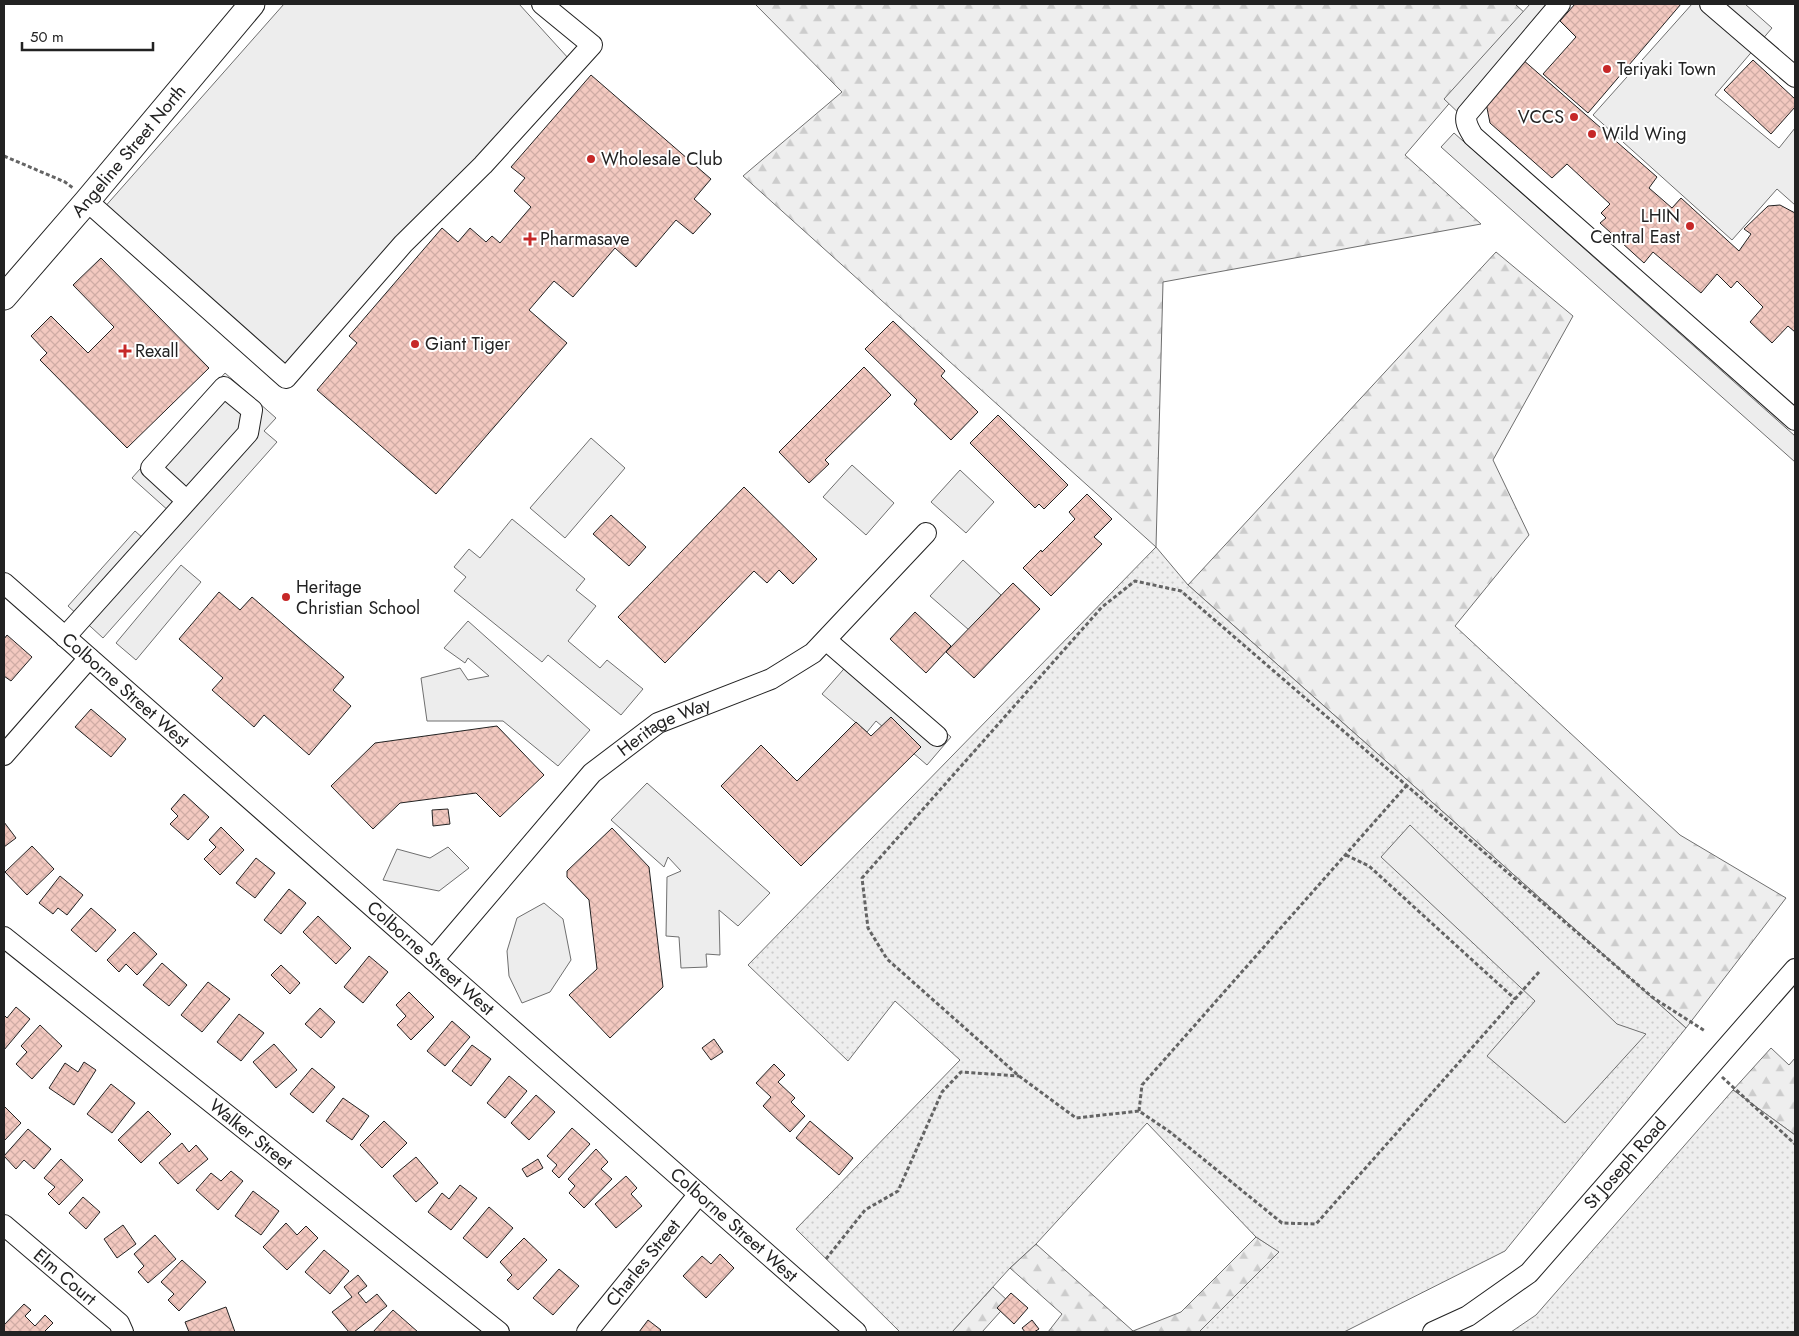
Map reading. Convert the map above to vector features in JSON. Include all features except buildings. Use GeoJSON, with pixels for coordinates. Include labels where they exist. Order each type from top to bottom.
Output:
{"type":"FeatureCollection","features":[{"type":"Feature","properties":{"kind":"main road","name":"Angeline Street North"},"geometry":{"type":"LineString","coordinates":[[4,297],[252,4]]}},
{"type":"Feature","properties":{"kind":"street"},"geometry":{"type":"LineString","coordinates":[[87,201],[286,378],[403,244],[483,165],[592,45],[542,4]]}},
{"type":"Feature","properties":{"kind":"street"},"geometry":{"type":"LineString","coordinates":[[1560,4],[1467,114],[1468,128],[1473,136],[1795,420]]}},
{"type":"Feature","properties":{"kind":"street"},"geometry":{"type":"LineString","coordinates":[[1710,4],[1795,77]]}},
{"type":"Feature","properties":{"kind":"street"},"geometry":{"type":"LineString","coordinates":[[65,637],[248,433],[252,410],[224,387],[151,468],[187,500]]}},
{"type":"Feature","properties":{"kind":"street","name":"Heritage Way"},"geometry":{"type":"LineString","coordinates":[[433,960],[592,773],[658,724],[771,679],[814,654],[926,533]]}},
{"type":"Feature","properties":{"kind":"street","name":"Colborne Street West"},"geometry":{"type":"LineString","coordinates":[[4,583],[856,1332]]}},
{"type":"Feature","properties":{"kind":"street"},"geometry":{"type":"LineString","coordinates":[[826,640],[937,736]]}},
{"type":"Feature","properties":{"kind":"street"},"geometry":{"type":"LineString","coordinates":[[4,755],[89,658]]}},
{"type":"Feature","properties":{"kind":"street","name":"Walker Street"},"geometry":{"type":"LineString","coordinates":[[4,937],[499,1332]]}},
{"type":"Feature","properties":{"kind":"street","name":"St Joseph Road"},"geometry":{"type":"LineString","coordinates":[[1433,1332],[1468,1316],[1528,1272],[1795,969]]}},
{"type":"Feature","properties":{"kind":"street","name":"Charles Street"},"geometry":{"type":"LineString","coordinates":[[587,1332],[699,1194]]}},
{"type":"Feature","properties":{"kind":"street","name":"Elm Court"},"geometry":{"type":"LineString","coordinates":[[4,1225],[119,1323],[123,1332]]}},
{"type":"Feature","properties":{"kind":"path"},"geometry":{"type":"LineString","coordinates":[[4,156],[65,182],[87,201]]}},
{"type":"Feature","properties":{"kind":"path"},"geometry":{"type":"LineString","coordinates":[[1539,972],[1316,1224],[1282,1223],[1170,1132],[1139,1111],[1076,1118],[1019,1076],[887,959],[868,928],[862,878],[1102,607],[1135,581],[1181,591],[1652,997],[1705,1031]]}},
{"type":"Feature","properties":{"kind":"path"},"geometry":{"type":"LineString","coordinates":[[1139,1111],[1142,1085],[1407,786]]}},
{"type":"Feature","properties":{"kind":"path"},"geometry":{"type":"LineString","coordinates":[[1346,855],[1369,866],[1515,999]]}},
{"type":"Feature","properties":{"kind":"path"},"geometry":{"type":"LineString","coordinates":[[1711,1065],[1728,1085],[1795,1144]]}},
{"type":"Feature","properties":{"kind":"path"},"geometry":{"type":"LineString","coordinates":[[826,1259],[865,1210],[898,1191],[942,1092],[961,1072],[1019,1076]]}},
{"type":"Feature","properties":{"kind":"green space"},"geometry":{"type":"Polygon","coordinates":[[[755,4],[1515,4],[1526,14],[1405,155],[1481,224],[1163,282],[1156,547],[743,176],[842,92],[755,4]]]}},
{"type":"Feature","properties":{"kind":"green space"},"geometry":{"type":"Polygon","coordinates":[[[1496,252],[1573,316],[1493,460],[1529,535],[1455,626],[1680,835],[1786,898],[1686,1028],[1188,585],[1496,252]]]}},
{"type":"Feature","properties":{"kind":"green space"},"geometry":{"type":"Polygon","coordinates":[[[591,438],[625,468],[565,538],[530,508],[591,438]]]}},
{"type":"Feature","properties":{"kind":"green space"},"geometry":{"type":"Polygon","coordinates":[[[1156,547],[1188,585],[1686,1028],[1505,1251],[1344,1332],[1199,1332],[1279,1252],[1256,1237],[1147,1123],[952,1332],[900,1332],[796,1229],[960,1060],[895,1001],[848,1061],[748,965],[1156,547]]]}},
{"type":"Feature","properties":{"kind":"green space"},"geometry":{"type":"Polygon","coordinates":[[[1771,1048],[1789,1065],[1795,1058],[1795,1135],[1733,1090],[1771,1048]]]}},
{"type":"Feature","properties":{"kind":"green space"},"geometry":{"type":"Polygon","coordinates":[[[1733,1090],[1795,1135],[1795,1332],[1511,1332],[1536,1315],[1733,1090]]]}},
{"type":"Feature","properties":{"kind":"green space"},"geometry":{"type":"Polygon","coordinates":[[[1256,1237],[1280,1252],[1199,1332],[1048,1332],[1062,1314],[1010,1268],[1036,1244],[1133,1331],[1181,1312],[1256,1237]]]}},
{"type":"Feature","properties":{"kind":"green space"},"geometry":{"type":"Polygon","coordinates":[[[993,1287],[1009,1302],[982,1332],[952,1332],[993,1287]]]}},
{"type":"Feature","properties":{"kind":"shaded area"},"geometry":{"type":"Polygon","coordinates":[[[284,4],[519,4],[569,59],[282,384],[95,218],[284,4]]]}},
{"type":"Feature","properties":{"kind":"shaded area"},"geometry":{"type":"Polygon","coordinates":[[[1530,4],[1565,4],[1465,119],[1444,99],[1530,4]]]}},
{"type":"Feature","properties":{"kind":"shaded area"},"geometry":{"type":"Polygon","coordinates":[[[1692,4],[1745,4],[1772,28],[1715,95],[1779,148],[1795,128],[1795,205],[1777,189],[1732,240],[1593,115],[1692,4]]]}},
{"type":"Feature","properties":{"kind":"shaded area"},"geometry":{"type":"Polygon","coordinates":[[[1454,133],[1795,436],[1795,462],[1441,147],[1454,133]]]}},
{"type":"Feature","properties":{"kind":"shaded area"},"geometry":{"type":"Polygon","coordinates":[[[225,373],[276,418],[264,431],[277,442],[103,638],[68,606],[135,531],[145,540],[170,512],[132,478],[225,373]]]}},
{"type":"Feature","properties":{"kind":"shaded area"},"geometry":{"type":"Polygon","coordinates":[[[852,465],[894,503],[866,535],[823,497],[852,465]]]}},
{"type":"Feature","properties":{"kind":"shaded area"},"geometry":{"type":"Polygon","coordinates":[[[960,470],[994,502],[966,533],[931,502],[960,470]]]}},
{"type":"Feature","properties":{"kind":"shaded area"},"geometry":{"type":"Polygon","coordinates":[[[512,519],[585,579],[576,590],[596,606],[568,641],[600,668],[607,660],[643,689],[621,715],[548,655],[542,662],[454,591],[466,577],[454,567],[469,549],[480,558],[512,519]]]}},
{"type":"Feature","properties":{"kind":"shaded area"},"geometry":{"type":"Polygon","coordinates":[[[963,560],[1001,595],[969,630],[930,596],[963,560]]]}},
{"type":"Feature","properties":{"kind":"shaded area"},"geometry":{"type":"Polygon","coordinates":[[[181,565],[201,582],[136,660],[116,643],[181,565]]]}},
{"type":"Feature","properties":{"kind":"shaded area"},"geometry":{"type":"Polygon","coordinates":[[[468,621],[590,730],[558,766],[503,721],[427,721],[421,678],[460,668],[468,680],[489,676],[468,658],[465,663],[444,648],[468,621]]]}},
{"type":"Feature","properties":{"kind":"shaded area"},"geometry":{"type":"Polygon","coordinates":[[[856,655],[951,737],[927,765],[876,721],[867,732],[822,694],[856,655]]]}},
{"type":"Feature","properties":{"kind":"shaded area"},"geometry":{"type":"Polygon","coordinates":[[[647,783],[770,893],[738,926],[719,910],[720,955],[706,954],[707,967],[681,968],[679,937],[666,936],[667,877],[681,871],[668,857],[664,867],[611,820],[647,783]]]}},
{"type":"Feature","properties":{"kind":"shaded area"},"geometry":{"type":"Polygon","coordinates":[[[1410,825],[1617,1024],[1646,1034],[1565,1123],[1487,1056],[1535,1001],[1381,857],[1410,825]]]}},
{"type":"Feature","properties":{"kind":"shaded area"},"geometry":{"type":"Polygon","coordinates":[[[448,847],[469,868],[439,891],[383,880],[397,849],[430,858],[448,847]]]}},
{"type":"Feature","properties":{"kind":"shaded area"},"geometry":{"type":"Polygon","coordinates":[[[544,903],[563,919],[571,960],[550,992],[522,1003],[509,976],[507,951],[517,918],[544,903]]]}},
{"type":"Feature","properties":{"kind":"place","name":"Teriyaki Town"},"geometry":{"type":"Point","coordinates":[1607,69]}},
{"type":"Feature","properties":{"kind":"place","name":"VCCS"},"geometry":{"type":"Point","coordinates":[1574,117]}},
{"type":"Feature","properties":{"kind":"place","name":"Wild Wing"},"geometry":{"type":"Point","coordinates":[1592,134]}},
{"type":"Feature","properties":{"kind":"place","name":"Wholesale Club"},"geometry":{"type":"Point","coordinates":[591,159]}},
{"type":"Feature","properties":{"kind":"place","name":"LHIN Central East"},"geometry":{"type":"Point","coordinates":[1690,226]}},
{"type":"Feature","properties":{"kind":"place","name":"Pharmasave"},"geometry":{"type":"Point","coordinates":[530,239]}},
{"type":"Feature","properties":{"kind":"place","name":"Giant Tiger"},"geometry":{"type":"Point","coordinates":[415,344]}},
{"type":"Feature","properties":{"kind":"place","name":"Rexall"},"geometry":{"type":"Point","coordinates":[125,351]}},
{"type":"Feature","properties":{"kind":"place","name":"Heritage Christian School"},"geometry":{"type":"Point","coordinates":[286,597]}}]}
